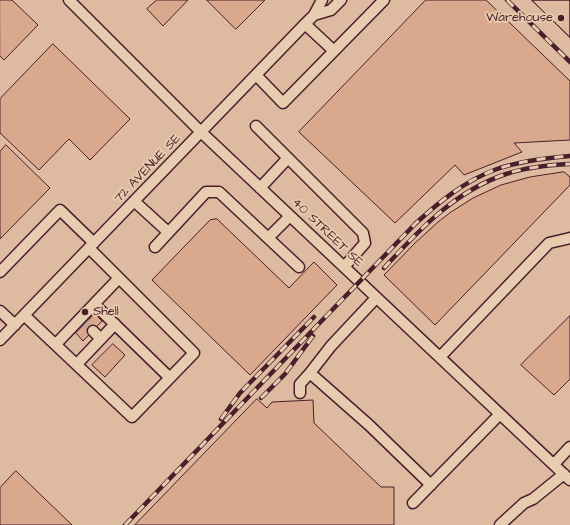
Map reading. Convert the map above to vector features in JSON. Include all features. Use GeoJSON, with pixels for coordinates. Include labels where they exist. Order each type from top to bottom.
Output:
{"type":"FeatureCollection","features":[{"type":"Feature","properties":{"kind":"street","name":"40 STREET SE"},"geometry":{"type":"LineString","coordinates":[[69,0],[201,132],[567,477]]}},
{"type":"Feature","properties":{"kind":"street","name":"72 AVENUE SE"},"geometry":{"type":"LineString","coordinates":[[0,340],[314,15],[322,0]]}},
{"type":"Feature","properties":{"kind":"street","name":"72 AVENUE SE"},"geometry":{"type":"LineString","coordinates":[[314,15],[331,10],[341,0]]}},
{"type":"Feature","properties":{"kind":"street"},"geometry":{"type":"LineString","coordinates":[[256,75],[283,103],[384,0]]}},
{"type":"Feature","properties":{"kind":"street"},"geometry":{"type":"LineString","coordinates":[[305,24],[334,50]]}},
{"type":"Feature","properties":{"kind":"street"},"geometry":{"type":"LineString","coordinates":[[256,126],[363,233],[366,243],[344,267]]}},
{"type":"Feature","properties":{"kind":"street"},"geometry":{"type":"LineString","coordinates":[[260,188],[288,158]]}},
{"type":"Feature","properties":{"kind":"street"},"geometry":{"type":"LineString","coordinates":[[155,247],[206,192],[219,192],[299,267]]}},
{"type":"Feature","properties":{"kind":"street"},"geometry":{"type":"LineString","coordinates":[[134,201],[168,232]]}},
{"type":"Feature","properties":{"kind":"street"},"geometry":{"type":"LineString","coordinates":[[0,272],[60,210],[118,278],[194,352],[132,417],[24,315]]}},
{"type":"Feature","properties":{"kind":"street"},"geometry":{"type":"LineString","coordinates":[[268,238],[290,216]]}},
{"type":"Feature","properties":{"kind":"street"},"geometry":{"type":"LineString","coordinates":[[440,358],[549,243],[570,238]]}},
{"type":"Feature","properties":{"kind":"street"},"geometry":{"type":"LineString","coordinates":[[56,344],[82,321],[94,304],[118,278]]}},
{"type":"Feature","properties":{"kind":"street"},"geometry":{"type":"LineString","coordinates":[[300,393],[300,384],[330,346],[376,298]]}},
{"type":"Feature","properties":{"kind":"street"},"geometry":{"type":"LineString","coordinates":[[94,304],[170,378]]}},
{"type":"Feature","properties":{"kind":"street"},"geometry":{"type":"LineString","coordinates":[[0,311],[14,325]]}},
{"type":"Feature","properties":{"kind":"street"},"geometry":{"type":"LineString","coordinates":[[77,364],[115,324]]}},
{"type":"Feature","properties":{"kind":"street"},"geometry":{"type":"LineString","coordinates":[[93,331],[101,339]]}},
{"type":"Feature","properties":{"kind":"street"},"geometry":{"type":"LineString","coordinates":[[310,373],[369,425],[431,485]]}},
{"type":"Feature","properties":{"kind":"street"},"geometry":{"type":"LineString","coordinates":[[413,503],[500,414]]}},
{"type":"Feature","properties":{"kind":"street"},"geometry":{"type":"LineString","coordinates":[[554,464],[570,447]]}},
{"type":"Feature","properties":{"kind":"street"},"geometry":{"type":"LineString","coordinates":[[500,525],[524,503],[533,499],[567,477]]}},
{"type":"Feature","properties":{"kind":"shaded area"},"geometry":{"type":"Polygon","coordinates":[[[0,0],[570,0],[570,525],[0,525],[0,0]]]}},
{"type":"Feature","properties":{"kind":"building"},"geometry":{"type":"Polygon","coordinates":[[[0,0],[12,0],[38,25],[4,60],[0,56],[0,0]]]}},
{"type":"Feature","properties":{"kind":"building"},"geometry":{"type":"Polygon","coordinates":[[[157,0],[188,0],[163,26],[147,9],[157,0]]]}},
{"type":"Feature","properties":{"kind":"building"},"geometry":{"type":"Polygon","coordinates":[[[207,0],[265,0],[236,29],[207,0]]]}},
{"type":"Feature","properties":{"kind":"building"},"geometry":{"type":"Polygon","coordinates":[[[426,0],[486,0],[570,81],[570,140],[514,143],[522,152],[464,175],[455,165],[395,223],[299,132],[426,0]]]}},
{"type":"Feature","properties":{"kind":"building","name":"Warehouse"},"geometry":{"type":"Polygon","coordinates":[[[532,0],[570,0],[570,37],[532,0]]]}},
{"type":"Feature","properties":{"kind":"building","name":"Warehouse"},"geometry":{"type":"Polygon","coordinates":[[[532,0],[570,0],[570,37],[532,0]]]}},
{"type":"Feature","properties":{"kind":"building"},"geometry":{"type":"Polygon","coordinates":[[[53,44],[130,119],[90,160],[69,139],[39,170],[0,133],[0,99],[53,44]]]}},
{"type":"Feature","properties":{"kind":"building"},"geometry":{"type":"Polygon","coordinates":[[[6,145],[50,188],[0,239],[0,152],[6,145]]]}},
{"type":"Feature","properties":{"kind":"building"},"geometry":{"type":"Polygon","coordinates":[[[564,172],[570,177],[570,185],[435,325],[384,275],[438,222],[473,198],[501,185],[530,177],[564,172]]]}},
{"type":"Feature","properties":{"kind":"building"},"geometry":{"type":"Polygon","coordinates":[[[217,219],[289,288],[314,262],[337,285],[250,375],[152,280],[210,220],[217,219]]]}},
{"type":"Feature","properties":{"kind":"building"},"geometry":{"type":"Polygon","coordinates":[[[95,314],[102,321],[83,341],[76,333],[95,314]]]}},
{"type":"Feature","properties":{"kind":"building"},"geometry":{"type":"Polygon","coordinates":[[[570,316],[570,379],[554,395],[521,365],[570,316]]]}},
{"type":"Feature","properties":{"kind":"building"},"geometry":{"type":"Polygon","coordinates":[[[113,344],[125,355],[105,377],[92,365],[113,344]]]}},
{"type":"Feature","properties":{"kind":"building"},"geometry":{"type":"Polygon","coordinates":[[[257,399],[267,408],[272,402],[313,400],[314,423],[381,487],[394,487],[394,525],[135,525],[257,399]]]}},
{"type":"Feature","properties":{"kind":"building"},"geometry":{"type":"Polygon","coordinates":[[[16,471],[72,525],[0,525],[0,488],[16,471]]]}},
{"type":"Feature","properties":{"kind":"tunnel"},"geometry":{"type":"LineString","coordinates":[[85,324],[93,331]]}},
{"type":"Feature","properties":{"kind":"railway"},"geometry":{"type":"LineString","coordinates":[[507,0],[570,62]]}},
{"type":"Feature","properties":{"kind":"railway"},"geometry":{"type":"LineString","coordinates":[[125,525],[415,224],[453,192],[474,179],[497,169],[533,160],[570,156]]}},
{"type":"Feature","properties":{"kind":"railway"},"geometry":{"type":"LineString","coordinates":[[384,268],[439,213],[470,191],[488,181],[506,174],[538,167],[570,164]]}},
{"type":"Feature","properties":{"kind":"railway"},"geometry":{"type":"LineString","coordinates":[[221,419],[240,393],[314,317]]}},
{"type":"Feature","properties":{"kind":"railway"},"geometry":{"type":"LineString","coordinates":[[261,398],[285,374],[313,336]]}},
{"type":"Feature","properties":{"kind":"place","name":"Warehouse"},"geometry":{"type":"Point","coordinates":[561,18]}},
{"type":"Feature","properties":{"kind":"place","name":"Shell"},"geometry":{"type":"Point","coordinates":[85,312]}}]}
